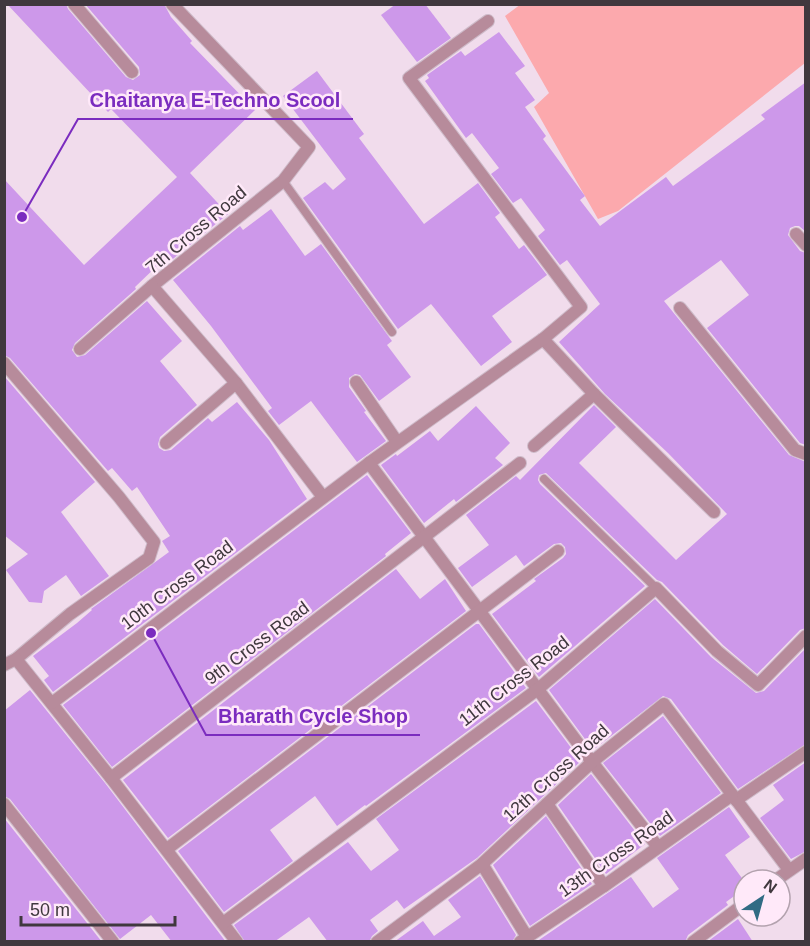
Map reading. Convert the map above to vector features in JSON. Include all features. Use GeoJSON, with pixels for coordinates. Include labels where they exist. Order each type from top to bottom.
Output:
{"type":"FeatureCollection","features":[{"type":"Feature","properties":{"kind":"street"},"geometry":{"type":"LineString","coordinates":[[74,4],[132,72]]}},
{"type":"Feature","properties":{"kind":"street","name":"7th Cross Road"},"geometry":{"type":"LineString","coordinates":[[172,4],[309,147],[284,181],[152,286],[236,383],[324,496]]}},
{"type":"Feature","properties":{"kind":"street","name":"10th Cross Road"},"geometry":{"type":"LineString","coordinates":[[52,703],[324,496],[543,339],[581,307],[409,78],[488,21]]}},
{"type":"Feature","properties":{"kind":"street"},"geometry":{"type":"LineString","coordinates":[[796,234],[806,245]]}},
{"type":"Feature","properties":{"kind":"street"},"geometry":{"type":"LineString","coordinates":[[80,349],[152,286]]}},
{"type":"Feature","properties":{"kind":"street"},"geometry":{"type":"LineString","coordinates":[[680,308],[795,450],[806,454]]}},
{"type":"Feature","properties":{"kind":"street"},"geometry":{"type":"LineString","coordinates":[[543,339],[594,394],[714,512]]}},
{"type":"Feature","properties":{"kind":"street"},"geometry":{"type":"LineString","coordinates":[[4,363],[73,442],[154,542],[149,558],[70,614],[10,662],[52,703],[237,942]]}},
{"type":"Feature","properties":{"kind":"street"},"geometry":{"type":"LineString","coordinates":[[356,382],[397,442]]}},
{"type":"Feature","properties":{"kind":"street"},"geometry":{"type":"LineString","coordinates":[[166,443],[236,383]]}},
{"type":"Feature","properties":{"kind":"street"},"geometry":{"type":"LineString","coordinates":[[534,446],[594,394]]}},
{"type":"Feature","properties":{"kind":"street"},"geometry":{"type":"LineString","coordinates":[[369,463],[658,847]]}},
{"type":"Feature","properties":{"kind":"street","name":"9th Cross Road"},"geometry":{"type":"LineString","coordinates":[[111,778],[425,538],[519,463]]}},
{"type":"Feature","properties":{"kind":"street"},"geometry":{"type":"LineString","coordinates":[[167,849],[558,551]]}},
{"type":"Feature","properties":{"kind":"street"},"geometry":{"type":"LineString","coordinates":[[656,588],[717,651],[758,685],[806,636]]}},
{"type":"Feature","properties":{"kind":"street","name":"11th Cross Road"},"geometry":{"type":"LineString","coordinates":[[223,923],[538,688],[656,588]]}},
{"type":"Feature","properties":{"kind":"street","name":"12th Cross Road"},"geometry":{"type":"LineString","coordinates":[[377,942],[482,864],[592,762],[664,704],[734,798]]}},
{"type":"Feature","properties":{"kind":"street","name":"13th Cross Road"},"geometry":{"type":"LineString","coordinates":[[523,939],[604,886],[658,847],[806,752]]}},
{"type":"Feature","properties":{"kind":"street"},"geometry":{"type":"LineString","coordinates":[[734,798],[787,868]]}},
{"type":"Feature","properties":{"kind":"street"},"geometry":{"type":"LineString","coordinates":[[4,804],[113,942]]}},
{"type":"Feature","properties":{"kind":"street"},"geometry":{"type":"LineString","coordinates":[[547,804],[604,886]]}},
{"type":"Feature","properties":{"kind":"street"},"geometry":{"type":"LineString","coordinates":[[792,868],[806,859]]}},
{"type":"Feature","properties":{"kind":"street"},"geometry":{"type":"LineString","coordinates":[[482,864],[523,939]]}},
{"type":"Feature","properties":{"kind":"street"},"geometry":{"type":"LineString","coordinates":[[693,942],[732,913]]}},
{"type":"Feature","properties":{"kind":"lane"},"geometry":{"type":"LineString","coordinates":[[284,181],[392,332]]}},
{"type":"Feature","properties":{"kind":"lane"},"geometry":{"type":"LineString","coordinates":[[544,479],[656,588]]}},
{"type":"Feature","properties":{"kind":"shaded area"},"geometry":{"type":"Polygon","coordinates":[[[521,4],[805,5],[805,63],[618,211],[598,219],[534,107],[549,93],[505,16],[521,4]]]}},
{"type":"Feature","properties":{"kind":"building"},"geometry":{"type":"Polygon","coordinates":[[[7,4],[66,4],[126,77],[133,80],[140,75],[139,67],[85,4],[164,4],[171,17],[192,41],[190,43],[255,110],[190,173],[228,214],[163,267],[160,263],[135,287],[136,289],[75,343],[72,350],[77,357],[85,355],[147,301],[182,341],[160,361],[197,405],[160,437],[159,448],[164,451],[171,450],[208,418],[212,422],[237,402],[269,440],[307,499],[53,692],[44,680],[49,676],[33,656],[77,623],[91,609],[169,552],[162,541],[170,536],[137,487],[132,491],[112,468],[108,471],[10,358],[4,355],[4,179],[84,265],[177,177],[111,109],[108,112],[7,4]]]}},
{"type":"Feature","properties":{"kind":"building"},"geometry":{"type":"Polygon","coordinates":[[[396,4],[425,4],[451,38],[417,62],[381,15],[396,4]]]}},
{"type":"Feature","properties":{"kind":"building"},"geometry":{"type":"Polygon","coordinates":[[[499,32],[525,66],[515,73],[535,100],[525,107],[546,136],[543,139],[585,196],[580,200],[600,226],[666,177],[673,186],[765,119],[761,115],[806,82],[806,232],[799,226],[795,226],[790,228],[788,235],[800,251],[806,253],[806,445],[800,443],[707,328],[749,295],[721,260],[664,301],[789,455],[806,462],[806,628],[800,630],[757,674],[723,645],[662,582],[657,580],[546,473],[539,475],[540,484],[645,586],[539,677],[492,614],[563,558],[566,554],[565,547],[561,543],[554,544],[524,566],[516,555],[472,587],[458,568],[489,545],[466,515],[516,476],[520,480],[594,405],[616,427],[579,463],[676,560],[727,514],[668,453],[605,394],[559,342],[600,304],[567,260],[560,265],[538,236],[545,230],[521,198],[513,203],[491,174],[499,168],[472,133],[466,138],[425,81],[429,78],[427,75],[461,51],[465,56],[499,32]]]}},
{"type":"Feature","properties":{"kind":"building"},"geometry":{"type":"Polygon","coordinates":[[[317,71],[364,134],[359,138],[424,224],[478,183],[500,213],[495,217],[519,249],[524,245],[547,275],[492,316],[512,342],[481,366],[431,304],[398,329],[303,198],[325,182],[333,190],[346,179],[283,96],[317,71]]]}},
{"type":"Feature","properties":{"kind":"building"},"geometry":{"type":"Polygon","coordinates":[[[271,209],[305,256],[321,244],[392,341],[387,345],[411,377],[379,401],[360,375],[355,374],[349,378],[349,387],[386,441],[357,462],[311,401],[279,425],[268,411],[272,408],[211,326],[173,280],[240,226],[243,230],[271,209]]]}},
{"type":"Feature","properties":{"kind":"building"},"geometry":{"type":"Polygon","coordinates":[[[4,376],[95,482],[61,512],[109,576],[81,596],[66,575],[44,591],[42,603],[29,602],[6,570],[28,554],[4,535],[4,376]]]}},
{"type":"Feature","properties":{"kind":"building"},"geometry":{"type":"Polygon","coordinates":[[[476,406],[510,443],[495,458],[503,465],[456,502],[454,499],[424,523],[381,465],[430,431],[438,441],[476,406]]]}},
{"type":"Feature","properties":{"kind":"building"},"geometry":{"type":"Polygon","coordinates":[[[367,475],[411,533],[385,554],[386,556],[112,767],[63,705],[367,475]]]}},
{"type":"Feature","properties":{"kind":"building"},"geometry":{"type":"Polygon","coordinates":[[[396,569],[420,599],[445,579],[466,611],[168,838],[123,780],[396,569]]]}},
{"type":"Feature","properties":{"kind":"building"},"geometry":{"type":"Polygon","coordinates":[[[655,599],[711,657],[756,693],[764,691],[806,648],[806,744],[738,789],[671,699],[663,696],[593,750],[549,690],[655,599]]]}},
{"type":"Feature","properties":{"kind":"building"},"geometry":{"type":"Polygon","coordinates":[[[476,624],[479,624],[526,688],[337,826],[315,796],[270,830],[293,861],[224,912],[178,851],[476,624]]]}},
{"type":"Feature","properties":{"kind":"building"},"geometry":{"type":"Polygon","coordinates":[[[30,690],[105,783],[226,942],[172,942],[151,915],[120,939],[10,799],[4,796],[4,711],[30,690]]]}},
{"type":"Feature","properties":{"kind":"building"},"geometry":{"type":"Polygon","coordinates":[[[536,701],[581,761],[477,858],[404,909],[397,900],[370,920],[378,931],[369,942],[328,942],[309,917],[274,942],[245,942],[234,925],[348,842],[371,871],[399,850],[376,819],[536,701]]]}},
{"type":"Feature","properties":{"kind":"building"},"geometry":{"type":"Polygon","coordinates":[[[663,716],[721,793],[660,836],[603,763],[663,716]]]}},
{"type":"Feature","properties":{"kind":"building"},"geometry":{"type":"Polygon","coordinates":[[[806,762],[806,851],[791,859],[760,818],[784,800],[773,785],[806,762]]]}},
{"type":"Feature","properties":{"kind":"building"},"geometry":{"type":"Polygon","coordinates":[[[591,774],[645,844],[606,874],[558,805],[591,774]]]}},
{"type":"Feature","properties":{"kind":"building"},"geometry":{"type":"Polygon","coordinates":[[[729,807],[750,837],[725,855],[734,868],[732,868],[732,898],[726,902],[728,905],[688,935],[685,942],[536,942],[631,877],[653,908],[679,889],[657,858],[729,807]]]}},
{"type":"Feature","properties":{"kind":"building"},"geometry":{"type":"Polygon","coordinates":[[[546,816],[592,884],[530,926],[493,865],[546,816]]]}},
{"type":"Feature","properties":{"kind":"building"},"geometry":{"type":"Polygon","coordinates":[[[4,818],[102,942],[4,942],[4,818]]]}},
{"type":"Feature","properties":{"kind":"building"},"geometry":{"type":"Polygon","coordinates":[[[480,876],[516,935],[512,942],[394,942],[423,921],[434,936],[461,917],[448,900],[480,876]]]}},
{"type":"Feature","properties":{"kind":"building"},"geometry":{"type":"Polygon","coordinates":[[[732,923],[732,928],[744,928],[753,942],[707,942],[732,923]]]}},
{"type":"Feature","properties":{"kind":"place","name":"Chaitanya E-Techno Scool"},"geometry":{"type":"Point","coordinates":[22,217]}},
{"type":"Feature","properties":{"kind":"place","name":"Bharath Cycle Shop"},"geometry":{"type":"Point","coordinates":[151,633]}}]}
